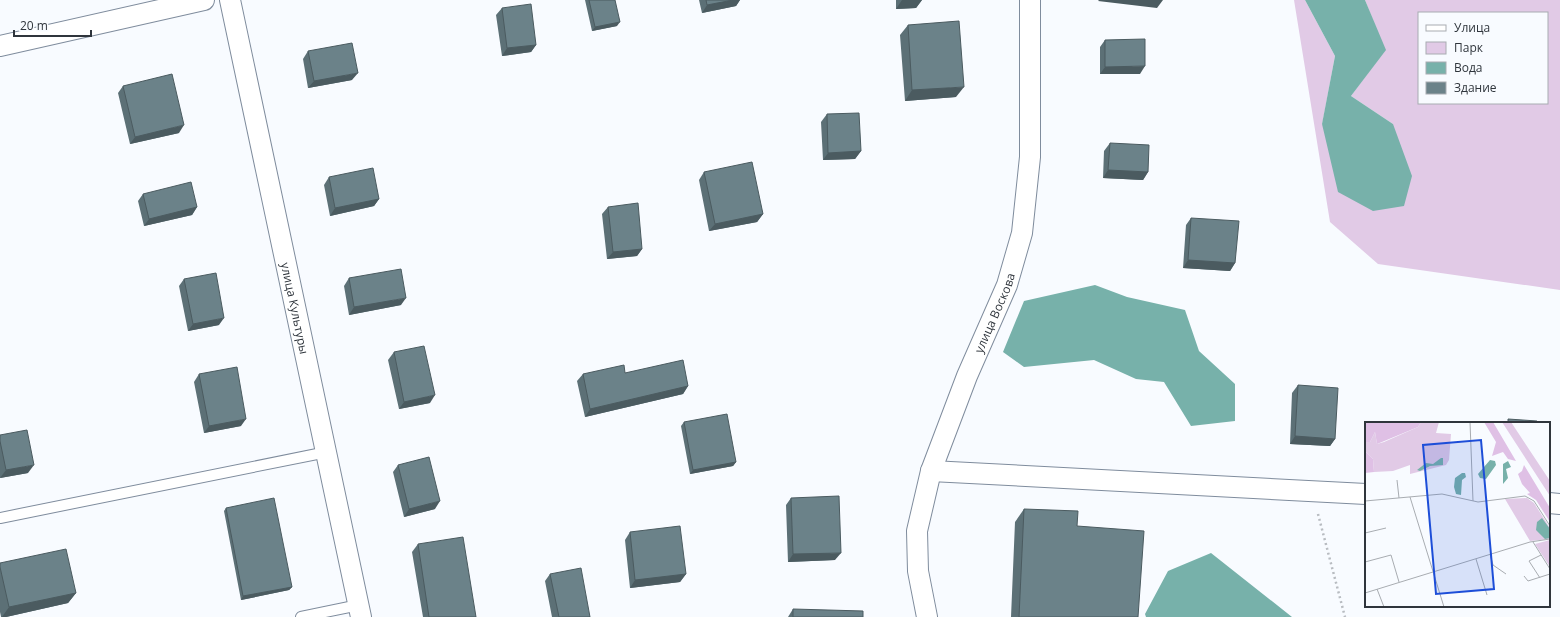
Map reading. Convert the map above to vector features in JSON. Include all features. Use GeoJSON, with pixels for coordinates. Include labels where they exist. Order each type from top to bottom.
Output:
{"type":"FeatureCollection","features":[{"type":"Feature","properties":{"kind":"street"},"geometry":{"type":"LineString","coordinates":[[0,46],[204,0]]}},
{"type":"Feature","properties":{"kind":"street","name":"улица Культуры"},"geometry":{"type":"LineString","coordinates":[[230,0],[360,611]]}},
{"type":"Feature","properties":{"kind":"street","name":"улица Воскова"},"geometry":{"type":"LineString","coordinates":[[927,617],[918,571],[917,531],[931,472],[967,376],[1007,285],[1022,233],[1030,157],[1030,0]]}},
{"type":"Feature","properties":{"kind":"street"},"geometry":{"type":"LineString","coordinates":[[931,472],[1365,494]]}},
{"type":"Feature","properties":{"kind":"street"},"geometry":{"type":"LineString","coordinates":[[1550,503],[1560,504]]}},
{"type":"Feature","properties":{"kind":"lane"},"geometry":{"type":"LineString","coordinates":[[0,518],[327,452]]}},
{"type":"Feature","properties":{"kind":"lane"},"geometry":{"type":"LineString","coordinates":[[301,617],[360,611]]}},
{"type":"Feature","properties":{"kind":"path"},"geometry":{"type":"LineString","coordinates":[[1313,492],[1345,617]]}},
{"type":"Feature","properties":{"kind":"green space"},"geometry":{"type":"Polygon","coordinates":[[[1294,0],[1305,0],[1335,56],[1322,125],[1393,124],[1351,96],[1385,50],[1365,0],[1560,0],[1560,290],[1378,264],[1330,222],[1294,0]]]}},
{"type":"Feature","properties":{"kind":"water"},"geometry":{"type":"Polygon","coordinates":[[[1305,0],[1365,0],[1386,50],[1351,96],[1393,124],[1412,176],[1404,206],[1373,211],[1338,192],[1322,124],[1335,56],[1305,0]]]}},
{"type":"Feature","properties":{"kind":"water"},"geometry":{"type":"Polygon","coordinates":[[[1095,285],[1127,297],[1185,310],[1199,351],[1235,384],[1235,421],[1191,426],[1164,382],[1136,379],[1094,360],[1024,367],[1003,352],[1024,301],[1095,285]]]}},
{"type":"Feature","properties":{"kind":"water"},"geometry":{"type":"Polygon","coordinates":[[[1211,553],[1292,617],[1146,617],[1145,614],[1168,571],[1211,553]]]}},
{"type":"Feature","properties":{"kind":"building"},"geometry":{"type":"Polygon","coordinates":[[[589,0],[615,0],[620,22],[595,27],[589,0]]]}},
{"type":"Feature","properties":{"kind":"building"},"geometry":{"type":"Polygon","coordinates":[[[706,0],[733,0],[707,5],[706,0]]]}},
{"type":"Feature","properties":{"kind":"building"},"geometry":{"type":"Polygon","coordinates":[[[531,4],[536,45],[507,48],[502,8],[531,4]]]}},
{"type":"Feature","properties":{"kind":"building"},"geometry":{"type":"Polygon","coordinates":[[[959,21],[964,87],[912,90],[908,25],[959,21]]]}},
{"type":"Feature","properties":{"kind":"building"},"geometry":{"type":"Polygon","coordinates":[[[1145,39],[1145,66],[1105,67],[1105,40],[1145,39]]]}},
{"type":"Feature","properties":{"kind":"building"},"geometry":{"type":"Polygon","coordinates":[[[352,43],[358,73],[314,81],[308,51],[352,43]]]}},
{"type":"Feature","properties":{"kind":"building"},"geometry":{"type":"Polygon","coordinates":[[[172,74],[184,125],[135,137],[123,86],[172,74]]]}},
{"type":"Feature","properties":{"kind":"building"},"geometry":{"type":"Polygon","coordinates":[[[859,113],[861,151],[828,153],[827,114],[859,113]]]}},
{"type":"Feature","properties":{"kind":"building"},"geometry":{"type":"Polygon","coordinates":[[[1110,143],[1149,145],[1148,172],[1108,170],[1110,143]]]}},
{"type":"Feature","properties":{"kind":"building"},"geometry":{"type":"Polygon","coordinates":[[[752,162],[763,214],[715,224],[704,172],[752,162]]]}},
{"type":"Feature","properties":{"kind":"building"},"geometry":{"type":"Polygon","coordinates":[[[373,168],[379,199],[335,208],[329,177],[373,168]]]}},
{"type":"Feature","properties":{"kind":"building"},"geometry":{"type":"Polygon","coordinates":[[[191,182],[197,207],[149,219],[143,194],[191,182]]]}},
{"type":"Feature","properties":{"kind":"building"},"geometry":{"type":"Polygon","coordinates":[[[638,203],[642,249],[613,252],[608,207],[638,203]]]}},
{"type":"Feature","properties":{"kind":"building"},"geometry":{"type":"Polygon","coordinates":[[[1191,218],[1239,221],[1235,263],[1188,260],[1191,218]]]}},
{"type":"Feature","properties":{"kind":"building"},"geometry":{"type":"Polygon","coordinates":[[[401,269],[406,298],[354,307],[349,278],[401,269]]]}},
{"type":"Feature","properties":{"kind":"building"},"geometry":{"type":"Polygon","coordinates":[[[216,273],[224,318],[193,324],[184,279],[216,273]]]}},
{"type":"Feature","properties":{"kind":"building"},"geometry":{"type":"Polygon","coordinates":[[[424,346],[435,395],[404,402],[394,352],[424,346]]]}},
{"type":"Feature","properties":{"kind":"building"},"geometry":{"type":"Polygon","coordinates":[[[683,360],[688,386],[590,409],[583,374],[624,365],[625,373],[683,360]]]}},
{"type":"Feature","properties":{"kind":"building"},"geometry":{"type":"Polygon","coordinates":[[[237,367],[246,419],[209,426],[199,374],[237,367]]]}},
{"type":"Feature","properties":{"kind":"building"},"geometry":{"type":"Polygon","coordinates":[[[1298,385],[1338,388],[1335,439],[1295,436],[1298,385]]]}},
{"type":"Feature","properties":{"kind":"building"},"geometry":{"type":"Polygon","coordinates":[[[727,414],[736,462],[693,470],[684,422],[727,414]]]}},
{"type":"Feature","properties":{"kind":"building"},"geometry":{"type":"Polygon","coordinates":[[[1508,419],[1537,421],[1537,422],[1508,422],[1508,419]]]}},
{"type":"Feature","properties":{"kind":"building"},"geometry":{"type":"Polygon","coordinates":[[[27,430],[34,465],[6,470],[0,435],[27,430]]]}},
{"type":"Feature","properties":{"kind":"building"},"geometry":{"type":"Polygon","coordinates":[[[429,457],[440,501],[409,509],[398,465],[429,457]]]}},
{"type":"Feature","properties":{"kind":"building"},"geometry":{"type":"Polygon","coordinates":[[[839,496],[841,553],[793,554],[791,498],[839,496]]]}},
{"type":"Feature","properties":{"kind":"building"},"geometry":{"type":"Polygon","coordinates":[[[274,498],[292,587],[243,596],[226,508],[274,498]]]}},
{"type":"Feature","properties":{"kind":"building"},"geometry":{"type":"Polygon","coordinates":[[[1024,509],[1078,511],[1077,526],[1144,531],[1138,617],[1019,617],[1024,509]]]}},
{"type":"Feature","properties":{"kind":"building"},"geometry":{"type":"Polygon","coordinates":[[[680,526],[686,574],[635,580],[630,532],[680,526]]]}},
{"type":"Feature","properties":{"kind":"building"},"geometry":{"type":"Polygon","coordinates":[[[463,537],[476,617],[429,617],[418,544],[463,537]]]}},
{"type":"Feature","properties":{"kind":"building"},"geometry":{"type":"Polygon","coordinates":[[[66,549],[76,593],[9,607],[0,563],[66,549]]]}},
{"type":"Feature","properties":{"kind":"building"},"geometry":{"type":"Polygon","coordinates":[[[581,568],[590,617],[559,617],[550,574],[581,568]]]}},
{"type":"Feature","properties":{"kind":"building"},"geometry":{"type":"Polygon","coordinates":[[[793,609],[863,611],[863,617],[793,617],[793,609]]]}}]}
